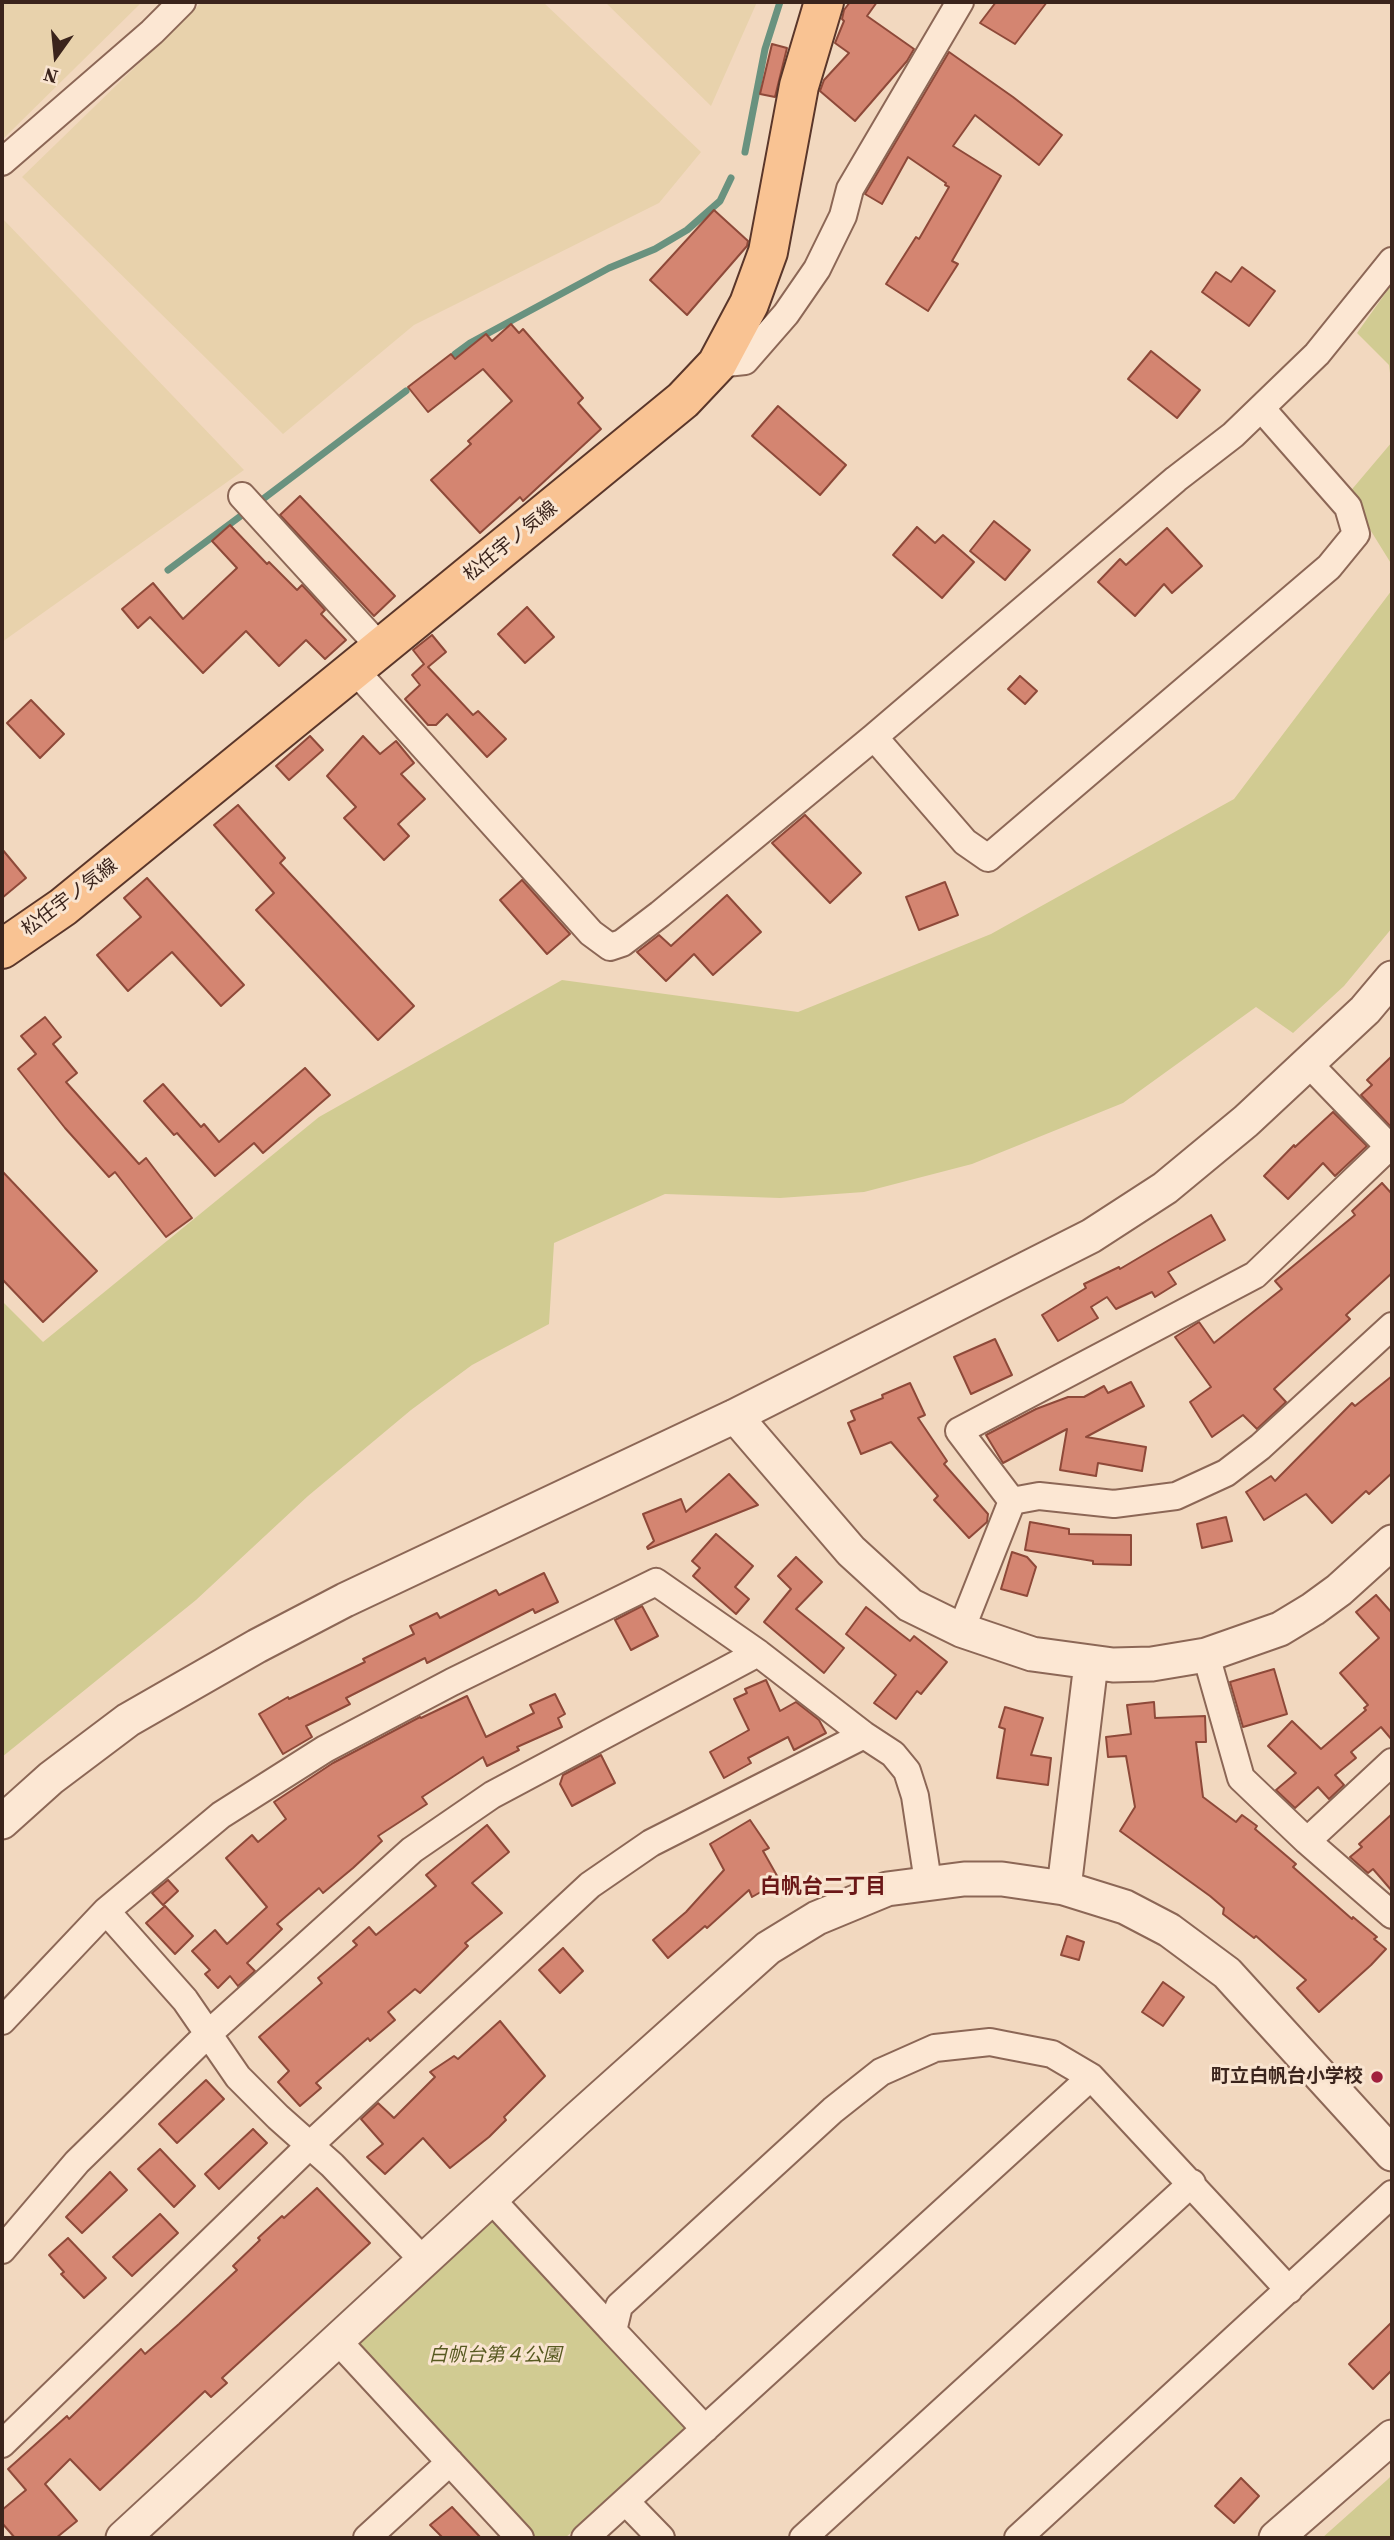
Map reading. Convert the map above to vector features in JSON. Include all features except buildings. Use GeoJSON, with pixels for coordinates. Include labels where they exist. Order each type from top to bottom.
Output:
{"type":"FeatureCollection","features":[{"type":"Feature","properties":{"kind":"main road","name":"松任宇ノ気線"},"geometry":{"type":"LineString","coordinates":[[2,949],[63,907],[683,400],[717,364],[749,304],[768,252],[799,86],[824,2]]}},
{"type":"Feature","properties":{"kind":"street"},"geometry":{"type":"LineString","coordinates":[[2,162],[152,32],[182,2]]}},
{"type":"Feature","properties":{"kind":"street"},"geometry":{"type":"LineString","coordinates":[[717,364],[745,361],[786,314],[817,269],[842,216],[850,189],[960,2]]}},
{"type":"Feature","properties":{"kind":"street"},"geometry":{"type":"LineString","coordinates":[[242,496],[557,897],[591,933],[610,947],[622,943],[660,914],[874,737],[1176,479],[1233,435],[1317,354],[1392,261]]}},
{"type":"Feature","properties":{"kind":"street"},"geometry":{"type":"LineString","coordinates":[[874,737],[965,842],[988,858],[1329,567],[1356,534],[1348,507],[1261,408]]}},
{"type":"Feature","properties":{"kind":"street"},"geometry":{"type":"LineString","coordinates":[[2,1822],[51,1778],[128,1720],[257,1646],[345,1600],[735,1416],[1091,1236],[1165,1188],[1246,1121],[1365,1010],[1392,978]]}},
{"type":"Feature","properties":{"kind":"street"},"geometry":{"type":"LineString","coordinates":[[1012,1501],[959,1431],[1255,1275],[1391,1147],[1309,1064]]}},
{"type":"Feature","properties":{"kind":"street"},"geometry":{"type":"LineString","coordinates":[[1012,1501],[1039,1496],[1114,1504],[1176,1496],[1226,1473],[1261,1447],[1392,1326]]}},
{"type":"Feature","properties":{"kind":"street"},"geometry":{"type":"LineString","coordinates":[[735,1416],[851,1551],[910,1605],[961,1630],[1032,1654],[1113,1665],[1152,1664],[1206,1655],[1280,1629],[1313,1609],[1339,1590],[1392,1542]]}},
{"type":"Feature","properties":{"kind":"street"},"geometry":{"type":"LineString","coordinates":[[961,1630],[1012,1501]]}},
{"type":"Feature","properties":{"kind":"street"},"geometry":{"type":"LineString","coordinates":[[2,2021],[106,1911],[221,1815],[325,1749],[453,1682],[656,1582],[758,1653],[892,1754],[907,1771],[915,1796],[928,1882]]}},
{"type":"Feature","properties":{"kind":"street"},"geometry":{"type":"LineString","coordinates":[[2,2250],[77,2162],[207,2035],[412,1850],[492,1795],[758,1653]]}},
{"type":"Feature","properties":{"kind":"street"},"geometry":{"type":"LineString","coordinates":[[1206,1655],[1241,1778],[1392,1916]]}},
{"type":"Feature","properties":{"kind":"street"},"geometry":{"type":"LineString","coordinates":[[1064,1888],[1091,1663]]}},
{"type":"Feature","properties":{"kind":"street"},"geometry":{"type":"LineString","coordinates":[[2,2444],[311,2144],[590,1885],[651,1843],[864,1735]]}},
{"type":"Feature","properties":{"kind":"street"},"geometry":{"type":"LineString","coordinates":[[1307,1841],[1392,1762]]}},
{"type":"Feature","properties":{"kind":"street"},"geometry":{"type":"LineString","coordinates":[[123,2538],[768,1948],[817,1918],[887,1889],[928,1882],[1002,1879],[1064,1888],[1125,1906],[1169,1930],[1227,1973],[1392,2154]]}},
{"type":"Feature","properties":{"kind":"street"},"geometry":{"type":"LineString","coordinates":[[106,1911],[185,2000],[238,2077],[278,2117],[311,2144],[424,2261]]}},
{"type":"Feature","properties":{"kind":"street"},"geometry":{"type":"LineString","coordinates":[[613,2331],[619,2306],[833,2110],[881,2072],[935,2048],[990,2042],[1052,2054],[1091,2077],[1289,2290]]}},
{"type":"Feature","properties":{"kind":"street"},"geometry":{"type":"LineString","coordinates":[[585,2538],[1091,2077]]}},
{"type":"Feature","properties":{"kind":"street"},"geometry":{"type":"LineString","coordinates":[[803,2538],[1192,2183]]}},
{"type":"Feature","properties":{"kind":"street"},"geometry":{"type":"LineString","coordinates":[[1018,2538],[1392,2194]]}},
{"type":"Feature","properties":{"kind":"street"},"geometry":{"type":"LineString","coordinates":[[491,2199],[705,2429]]}},
{"type":"Feature","properties":{"kind":"street"},"geometry":{"type":"LineString","coordinates":[[338,2341],[520,2538]]}},
{"type":"Feature","properties":{"kind":"street"},"geometry":{"type":"LineString","coordinates":[[1276,2538],[1392,2437]]}},
{"type":"Feature","properties":{"kind":"street"},"geometry":{"type":"LineString","coordinates":[[367,2538],[450,2462]]}},
{"type":"Feature","properties":{"kind":"street"},"geometry":{"type":"LineString","coordinates":[[626,2502],[661,2538]]}},
{"type":"Feature","properties":{"kind":"shaded area"},"geometry":{"type":"Polygon","coordinates":[[[2,2],[142,2],[2,140],[2,2]]]}},
{"type":"Feature","properties":{"kind":"shaded area"},"geometry":{"type":"Polygon","coordinates":[[[202,2],[543,2],[701,152],[659,203],[414,325],[283,434],[22,177],[202,2]]]}},
{"type":"Feature","properties":{"kind":"shaded area"},"geometry":{"type":"Polygon","coordinates":[[[605,2],[757,2],[711,106],[605,2]]]}},
{"type":"Feature","properties":{"kind":"shaded area"},"geometry":{"type":"Polygon","coordinates":[[[2,218],[244,470],[2,642],[2,218]]]}},
{"type":"Feature","properties":{"kind":"green space"},"geometry":{"type":"Polygon","coordinates":[[[1392,284],[1392,389],[1389,365],[1357,333],[1392,284]]]}},
{"type":"Feature","properties":{"kind":"green space"},"geometry":{"type":"Polygon","coordinates":[[[1392,442],[1392,565],[1348,494],[1392,442]]]}},
{"type":"Feature","properties":{"kind":"green space"},"geometry":{"type":"Polygon","coordinates":[[[1392,590],[1392,928],[1344,986],[1293,1033],[1256,1007],[1123,1103],[972,1164],[864,1192],[780,1198],[665,1194],[554,1243],[549,1324],[472,1365],[411,1410],[308,1496],[196,1600],[2,1757],[2,1301],[43,1342],[319,1117],[562,980],[798,1012],[991,934],[1234,799],[1392,590]]]}},
{"type":"Feature","properties":{"kind":"green space","name":"白帆台第４公園"},"geometry":{"type":"Polygon","coordinates":[[[492,2211],[690,2427],[565,2538],[536,2538],[354,2346],[492,2211]]]}},
{"type":"Feature","properties":{"kind":"green space"},"geometry":{"type":"Polygon","coordinates":[[[1392,2475],[1392,2538],[1322,2538],[1387,2480],[1392,2475]]]}},
{"type":"Feature","properties":{"kind":"waterway"},"geometry":{"type":"LineString","coordinates":[[745,152],[765,49],[780,2]]}},
{"type":"Feature","properties":{"kind":"waterway"},"geometry":{"type":"LineString","coordinates":[[455,354],[470,343],[609,268],[655,249],[687,230],[720,201],[731,178]]}},
{"type":"Feature","properties":{"kind":"waterway"},"geometry":{"type":"LineString","coordinates":[[263,499],[406,391]]}},
{"type":"Feature","properties":{"kind":"waterway"},"geometry":{"type":"LineString","coordinates":[[168,570],[242,515]]}},
{"type":"Feature","properties":{"kind":"place","name":"町立白帆台小学校"},"geometry":{"type":"Point","coordinates":[1377,2077]}},
{"type":"Feature","properties":{"kind":"district","name":"白帆台二丁目"},"geometry":{"type":"Point","coordinates":[823,1888]}}]}
